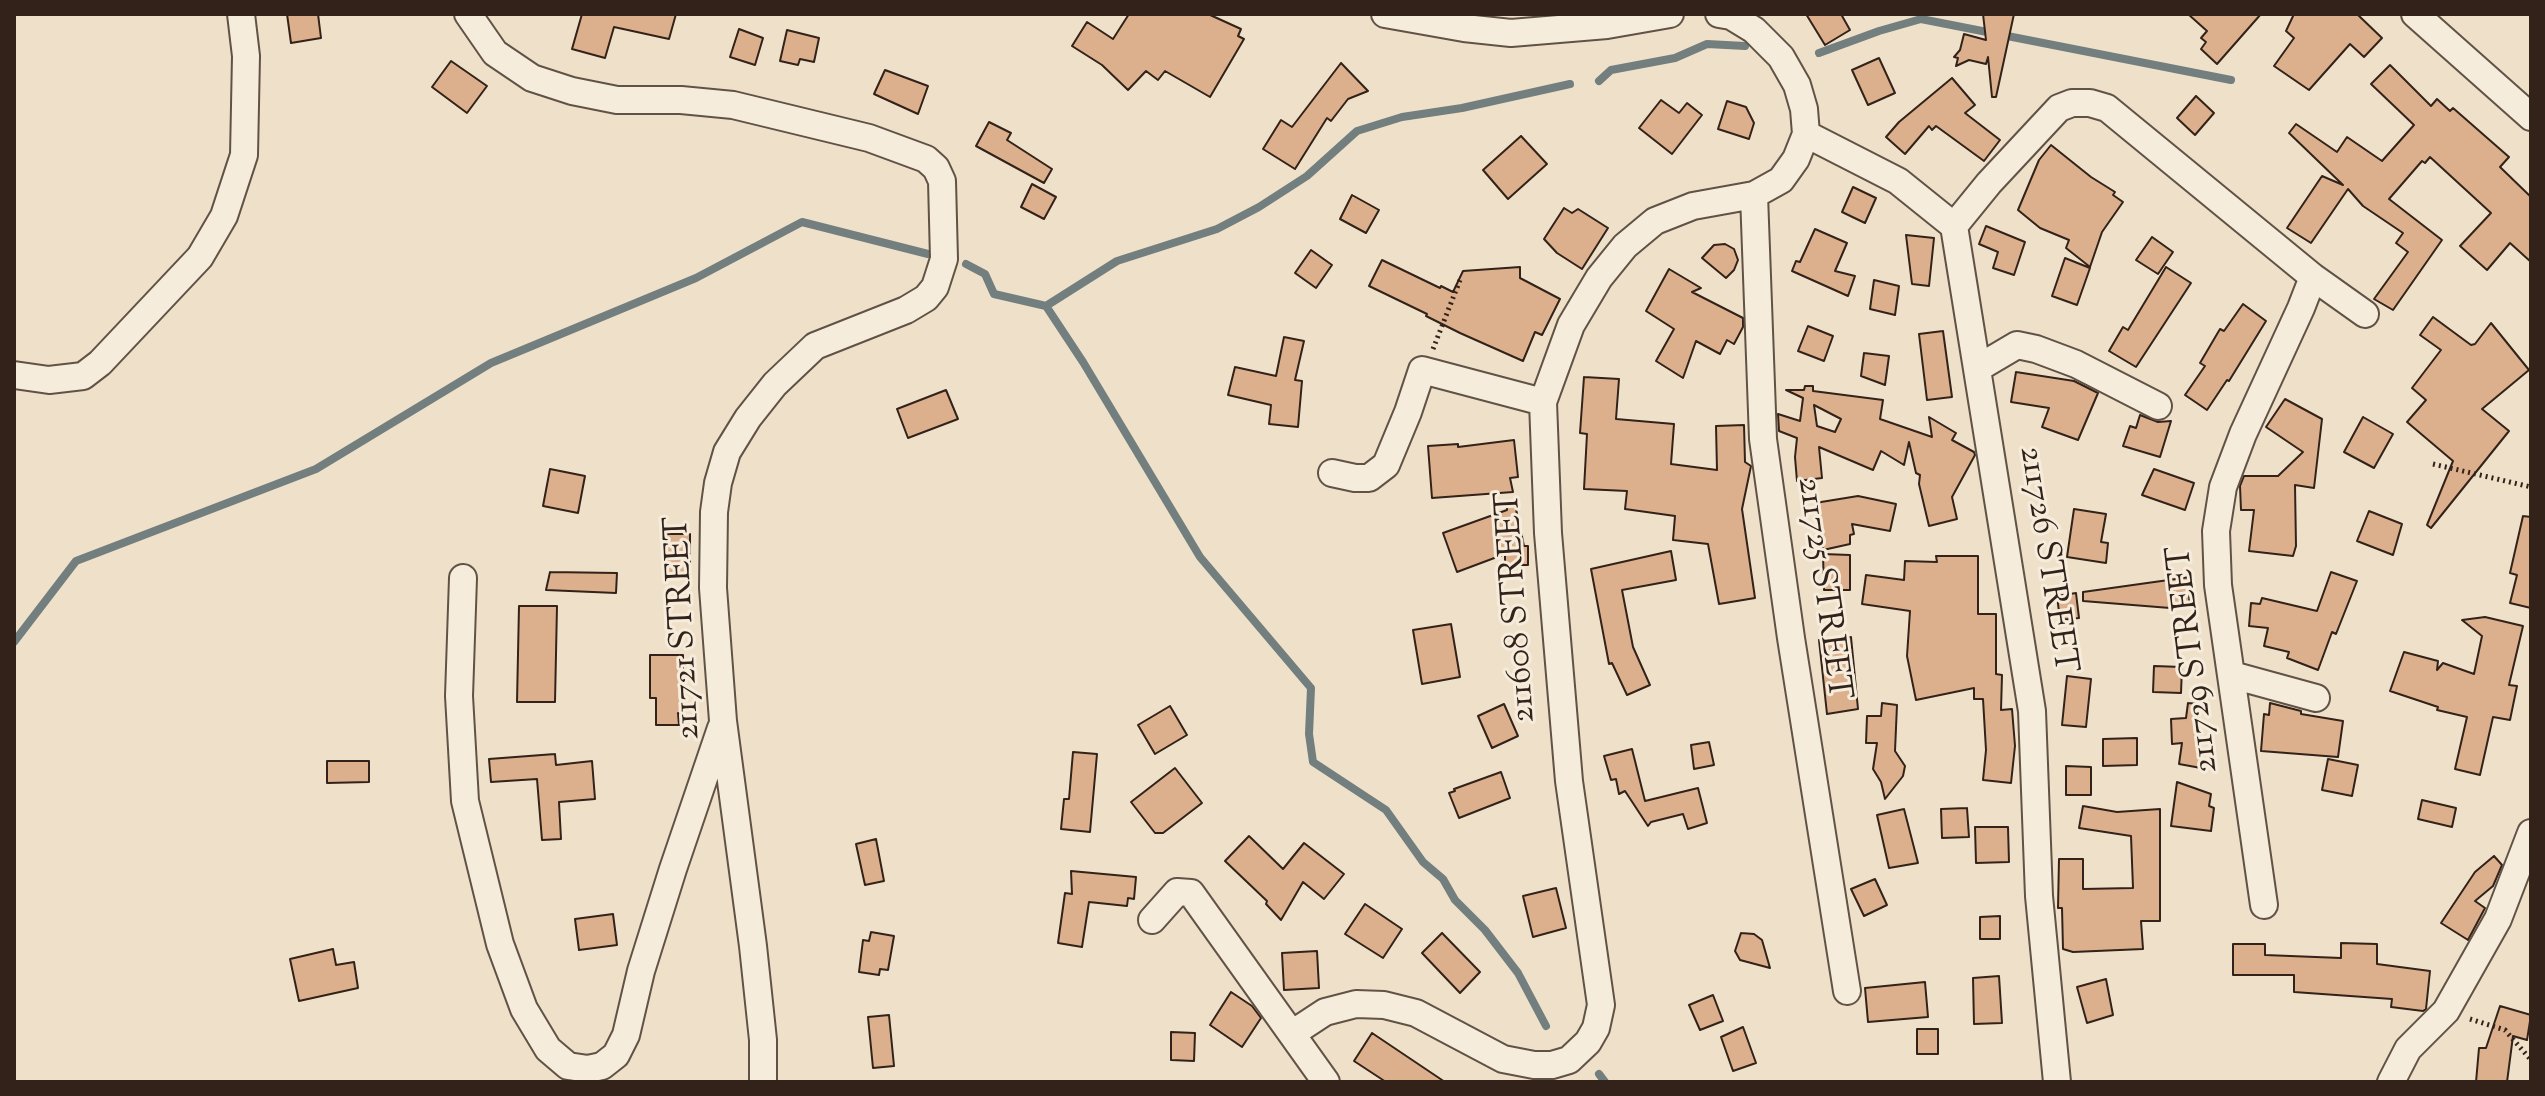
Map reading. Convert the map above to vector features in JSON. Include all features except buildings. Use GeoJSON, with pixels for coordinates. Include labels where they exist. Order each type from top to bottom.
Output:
{"type":"FeatureCollection","features":[{"type":"Feature","properties":{"kind":"street"},"geometry":{"type":"LineString","coordinates":[[14,375],[49,380],[83,376],[100,363],[200,257],[224,216],[244,155],[246,56],[241,14]]}},
{"type":"Feature","properties":{"kind":"street","name":"211721 STREET"},"geometry":{"type":"LineString","coordinates":[[468,14],[495,53],[532,78],[572,91],[617,100],[681,100],[733,105],[869,138],[926,159],[936,168],[942,181],[944,259],[935,287],[926,298],[906,310],[815,346],[775,384],[748,418],[727,452],[718,483],[714,512],[713,588],[723,721],[763,1040],[763,1082]]}},
{"type":"Feature","properties":{"kind":"street"},"geometry":{"type":"LineString","coordinates":[[1385,14],[1511,33],[1607,25],[1670,14]]}},
{"type":"Feature","properties":{"kind":"street"},"geometry":{"type":"LineString","coordinates":[[1719,14],[1731,16],[1754,30],[1781,57],[1797,85],[1804,109],[1806,134],[1898,181],[1954,226],[1989,183],[2059,108],[2072,103],[2090,103],[2107,108],[2313,277],[2365,314]]}},
{"type":"Feature","properties":{"kind":"street"},"geometry":{"type":"LineString","coordinates":[[2415,14],[2531,117]]}},
{"type":"Feature","properties":{"kind":"street","name":"211608 STREET"},"geometry":{"type":"LineString","coordinates":[[1293,1033],[1325,1012],[1356,1004],[1384,1005],[1416,1013],[1503,1059],[1552,1065],[1569,1060],[1588,1042],[1596,1028],[1601,1005],[1569,781],[1548,533],[1543,402],[1571,325],[1599,278],[1625,246],[1655,221],[1693,206],[1754,195],[1781,180],[1796,159],[1806,134]]}},
{"type":"Feature","properties":{"kind":"street","name":"211725 STREET"},"geometry":{"type":"LineString","coordinates":[[1754,195],[1763,439],[1847,991]]}},
{"type":"Feature","properties":{"kind":"street","name":"211726 STREET"},"geometry":{"type":"LineString","coordinates":[[1954,226],[2032,711],[2039,896],[2057,1082]]}},
{"type":"Feature","properties":{"kind":"street","name":"211729 STREET"},"geometry":{"type":"LineString","coordinates":[[2264,905],[2218,585],[2216,531],[2223,487],[2243,434],[2313,277]]}},
{"type":"Feature","properties":{"kind":"street"},"geometry":{"type":"LineString","coordinates":[[1978,368],[2017,345],[2036,349],[2076,364],[2158,406]]}},
{"type":"Feature","properties":{"kind":"street"},"geometry":{"type":"LineString","coordinates":[[1332,473],[1369,478],[1386,465],[1422,370],[1543,402]]}},
{"type":"Feature","properties":{"kind":"street"},"geometry":{"type":"LineString","coordinates":[[463,578],[459,696],[465,801],[500,944],[519,996],[548,1049],[568,1066],[588,1069],[602,1066],[616,1055],[626,1035],[641,971],[723,721]]}},
{"type":"Feature","properties":{"kind":"street"},"geometry":{"type":"LineString","coordinates":[[2232,675],[2316,698]]}},
{"type":"Feature","properties":{"kind":"street"},"geometry":{"type":"LineString","coordinates":[[2391,1082],[2408,1049],[2446,1011],[2498,919],[2531,833]]}},
{"type":"Feature","properties":{"kind":"street"},"geometry":{"type":"LineString","coordinates":[[1152,920],[1177,892],[1191,893],[1326,1082]]}},
{"type":"Feature","properties":{"kind":"path"},"geometry":{"type":"LineString","coordinates":[[1422,370],[1460,280]]}},
{"type":"Feature","properties":{"kind":"path"},"geometry":{"type":"LineString","coordinates":[[2433,464],[2531,487]]}},
{"type":"Feature","properties":{"kind":"path"},"geometry":{"type":"LineString","coordinates":[[2446,1011],[2505,1030],[2531,1060]]}},
{"type":"Feature","properties":{"kind":"waterway"},"geometry":{"type":"LineString","coordinates":[[1819,53],[1921,19],[2231,80]]}},
{"type":"Feature","properties":{"kind":"waterway"},"geometry":{"type":"LineString","coordinates":[[1599,81],[1611,70],[1675,58],[1707,44],[1745,46]]}},
{"type":"Feature","properties":{"kind":"waterway"},"geometry":{"type":"LineString","coordinates":[[1046,306],[1117,261],[1217,229],[1259,207],[1307,176],[1357,131],[1402,117],[1462,108],[1570,84]]}},
{"type":"Feature","properties":{"kind":"waterway"},"geometry":{"type":"LineString","coordinates":[[14,642],[76,561],[316,469],[491,363],[696,278],[802,222],[928,254]]}},
{"type":"Feature","properties":{"kind":"waterway"},"geometry":{"type":"LineString","coordinates":[[966,264],[985,274],[994,294],[1046,306],[1200,557],[1311,688],[1309,734],[1313,762],[1386,810],[1423,862],[1443,879],[1455,900],[1485,930],[1518,973],[1546,1026]]}},
{"type":"Feature","properties":{"kind":"waterway"},"geometry":{"type":"LineString","coordinates":[[1599,1074],[1605,1082]]}}]}
